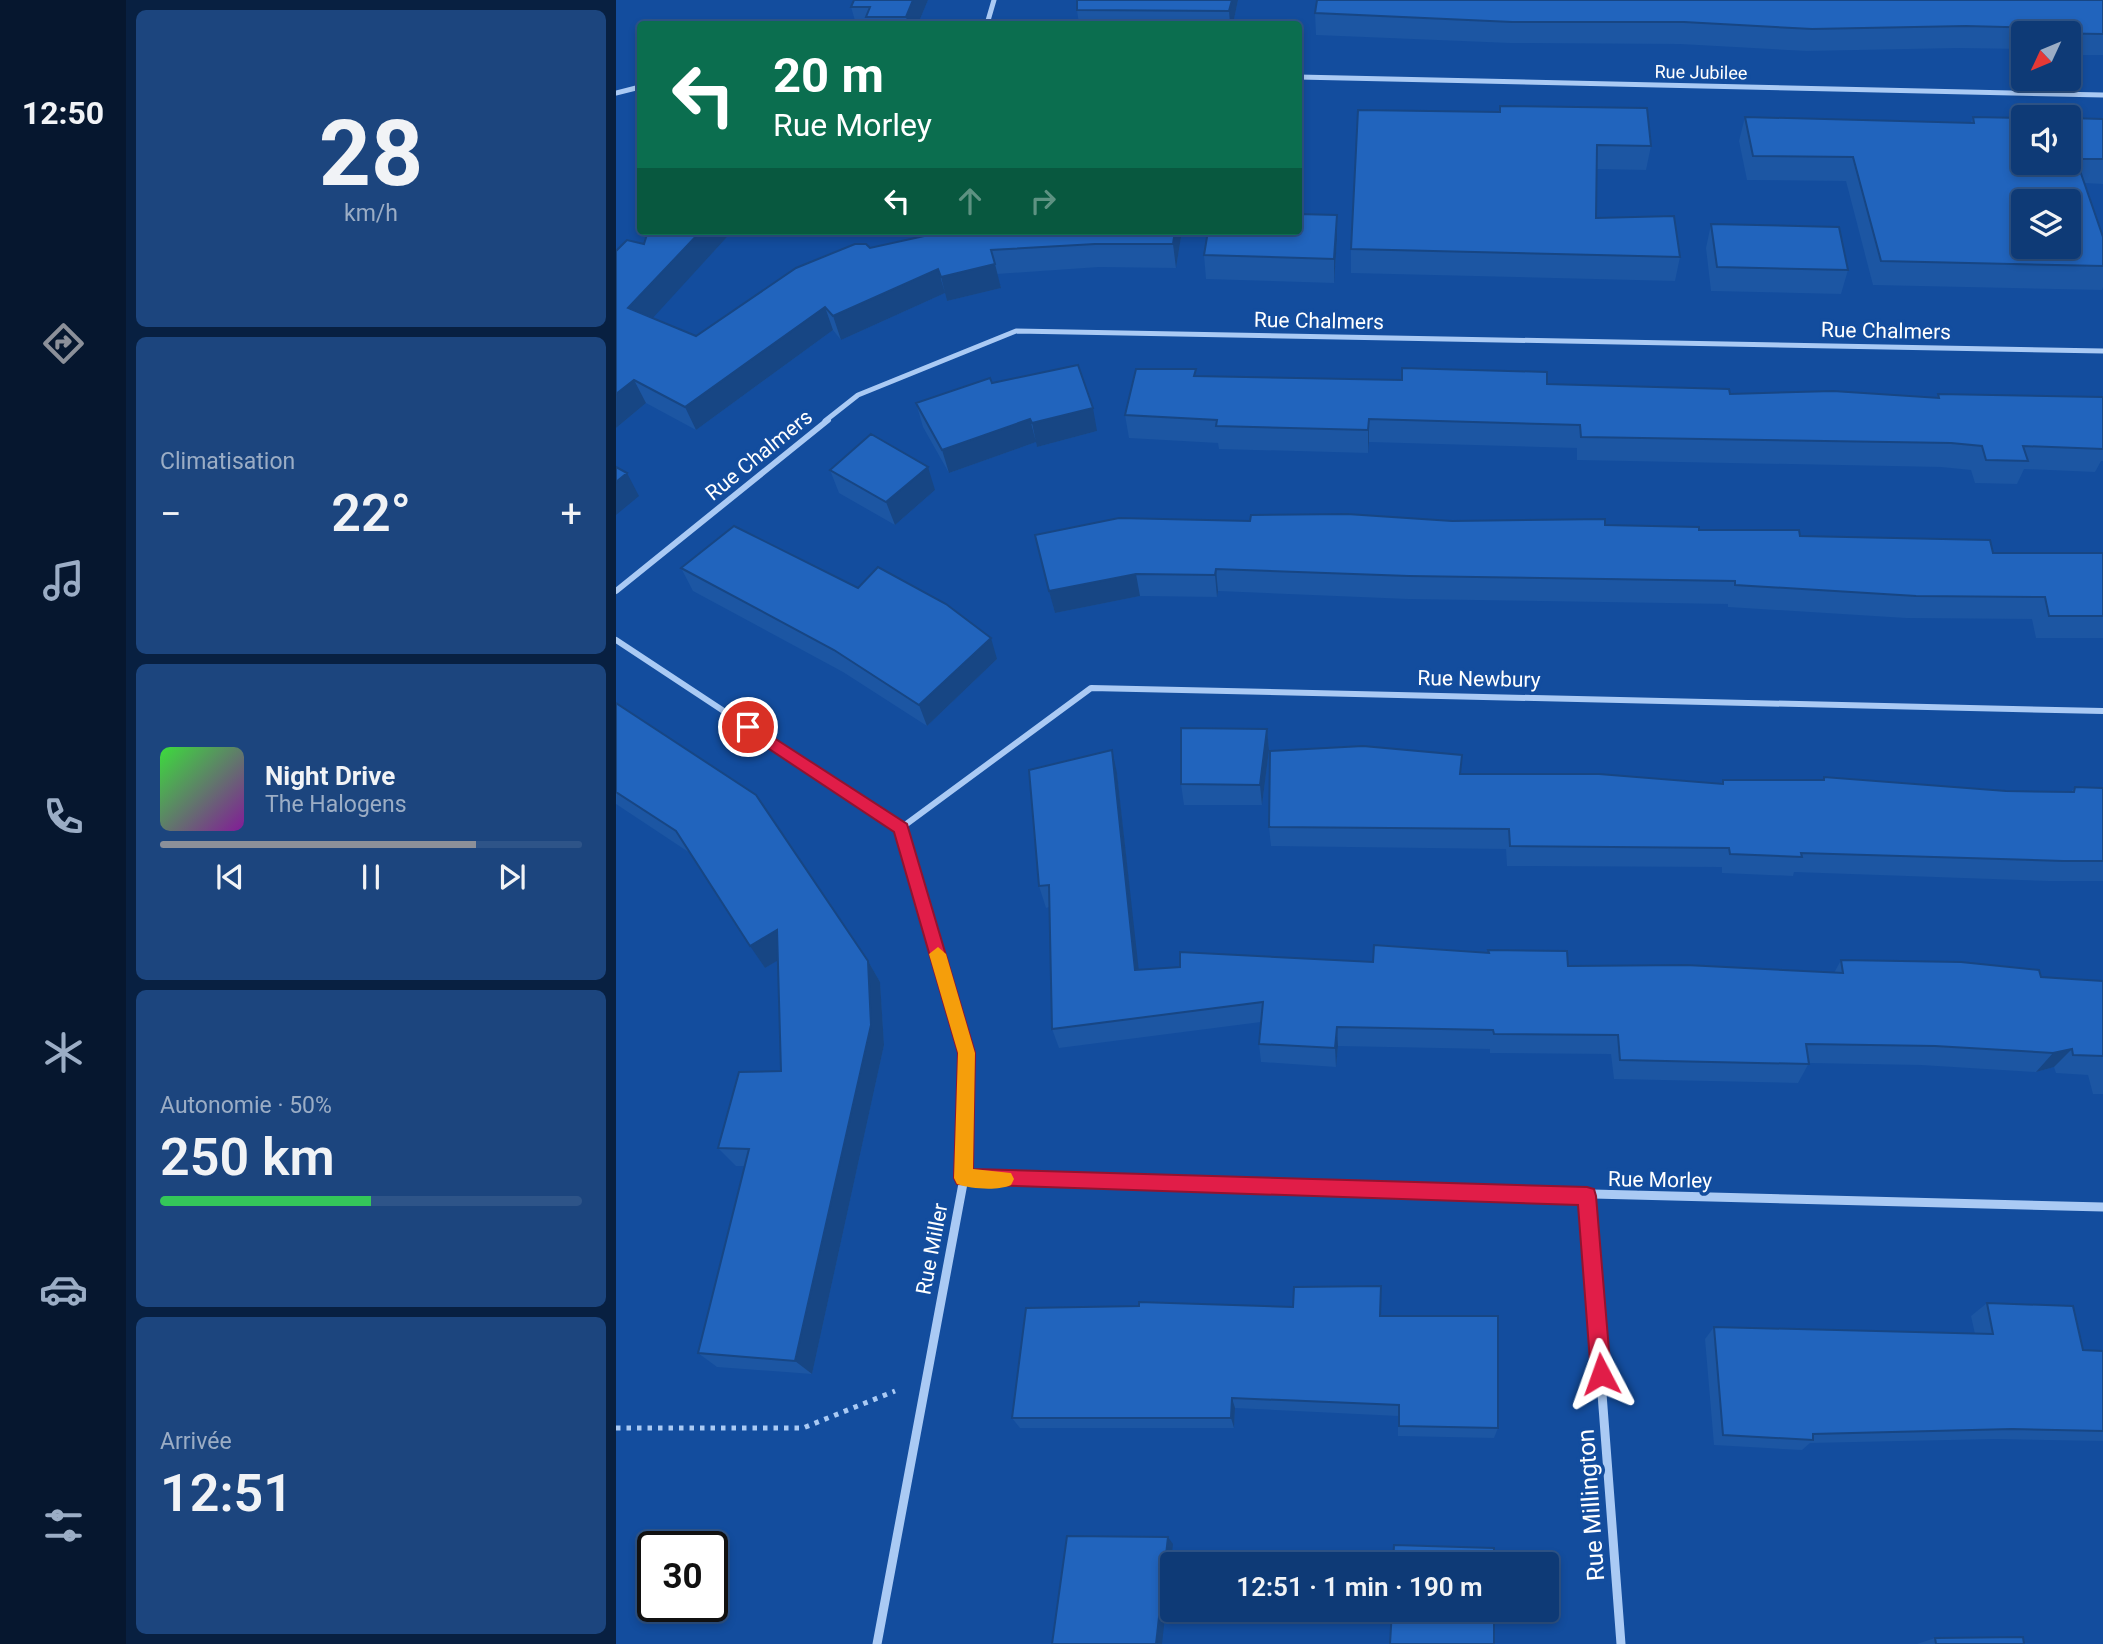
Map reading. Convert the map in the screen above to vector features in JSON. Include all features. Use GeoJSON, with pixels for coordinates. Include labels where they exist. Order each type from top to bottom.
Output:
{"type":"FeatureCollection","features":[{"type":"Feature","properties":{"kind":"street"},"geometry":{"type":"LineString","coordinates":[[988,21],[995,0]]}},
{"type":"Feature","properties":{"kind":"street","name":"Rue Jubilee"},"geometry":{"type":"LineString","coordinates":[[1302,77],[2103,94]]}},
{"type":"Feature","properties":{"kind":"street"},"geometry":{"type":"LineString","coordinates":[[616,93],[637,88]]}},
{"type":"Feature","properties":{"kind":"street","name":"Rue Chalmers"},"geometry":{"type":"LineString","coordinates":[[616,591],[859,395],[1016,331],[2103,351]]}},
{"type":"Feature","properties":{"kind":"street"},"geometry":{"type":"LineString","coordinates":[[616,640],[901,828]]}},
{"type":"Feature","properties":{"kind":"street","name":"Rue Newbury"},"geometry":{"type":"LineString","coordinates":[[901,828],[1091,688],[2103,711]]}},
{"type":"Feature","properties":{"kind":"street","name":"Rue Miller"},"geometry":{"type":"LineString","coordinates":[[877,1644],[964,1178],[967,1053],[901,828]]}},
{"type":"Feature","properties":{"kind":"street","name":"Rue Morley"},"geometry":{"type":"LineString","coordinates":[[964,1178],[2103,1208]]}},
{"type":"Feature","properties":{"kind":"street","name":"Rue Millington"},"geometry":{"type":"LineString","coordinates":[[1587,1196],[1621,1644]]}},
{"type":"Feature","properties":{"kind":"path"},"geometry":{"type":"LineString","coordinates":[[616,1428],[803,1428],[926,1379]]}},
{"type":"Feature","properties":{"kind":"building"},"geometry":{"type":"Polygon","coordinates":[[[854,0],[913,0],[906,17],[866,17],[870,7],[851,7],[854,0]]]}},
{"type":"Feature","properties":{"kind":"building"},"geometry":{"type":"Polygon","coordinates":[[[1077,0],[1232,0],[1229,11],[1077,10],[1077,0]]]}},
{"type":"Feature","properties":{"kind":"building"},"geometry":{"type":"Polygon","coordinates":[[[1317,0],[2103,0],[2103,34],[2081,34],[2081,21],[2011,21],[2011,27],[1812,29],[1684,22],[1512,22],[1315,13],[1317,0]]]}},
{"type":"Feature","properties":{"kind":"building"},"geometry":{"type":"Polygon","coordinates":[[[1500,106],[1647,108],[1651,146],[1597,145],[1596,218],[1674,216],[1680,257],[1351,249],[1358,110],[1500,112],[1500,106]]]}},
{"type":"Feature","properties":{"kind":"building"},"geometry":{"type":"Polygon","coordinates":[[[1745,117],[1974,123],[1973,117],[2011,118],[2011,175],[2081,173],[2103,237],[2103,266],[1881,261],[1853,157],[1753,156],[1745,117]]]}},
{"type":"Feature","properties":{"kind":"building"},"geometry":{"type":"Polygon","coordinates":[[[2081,118],[2103,119],[2103,159],[2081,159],[2081,118]]]}},
{"type":"Feature","properties":{"kind":"building"},"geometry":{"type":"Polygon","coordinates":[[[1302,214],[1337,215],[1334,259],[1204,255],[1207,235],[1302,235],[1302,214]]]}},
{"type":"Feature","properties":{"kind":"building"},"geometry":{"type":"Polygon","coordinates":[[[1711,224],[1839,227],[1848,270],[1717,267],[1711,224]]]}},
{"type":"Feature","properties":{"kind":"building"},"geometry":{"type":"Polygon","coordinates":[[[647,235],[697,235],[628,308],[696,336],[796,268],[855,244],[866,244],[870,248],[929,235],[1174,235],[1173,244],[1095,244],[991,250],[995,264],[941,277],[938,269],[833,316],[825,307],[685,407],[634,380],[616,394],[616,251],[627,240],[644,244],[647,235]]]}},
{"type":"Feature","properties":{"kind":"building"},"geometry":{"type":"Polygon","coordinates":[[[1078,365],[1093,408],[1032,423],[1030,419],[942,450],[916,403],[990,378],[992,383],[1078,365]]]}},
{"type":"Feature","properties":{"kind":"building"},"geometry":{"type":"Polygon","coordinates":[[[1402,368],[1547,372],[1547,384],[1729,389],[1730,394],[1833,391],[1939,398],[1938,394],[2103,397],[2103,449],[2023,446],[2028,461],[1986,460],[1982,446],[1951,443],[1581,437],[1580,425],[1369,419],[1368,430],[1216,426],[1217,420],[1125,415],[1136,369],[1196,369],[1194,376],[1402,380],[1402,368]]]}},
{"type":"Feature","properties":{"kind":"building"},"geometry":{"type":"Polygon","coordinates":[[[871,434],[928,467],[886,502],[830,470],[871,434]]]}},
{"type":"Feature","properties":{"kind":"building"},"geometry":{"type":"Polygon","coordinates":[[[616,467],[627,473],[616,482],[616,467]]]}},
{"type":"Feature","properties":{"kind":"building"},"geometry":{"type":"Polygon","coordinates":[[[1347,514],[1452,521],[1605,519],[1605,525],[1699,527],[1699,530],[1799,530],[1800,536],[1990,540],[1993,553],[2103,553],[2103,616],[2049,616],[2045,597],[1916,596],[1735,585],[1735,581],[1409,576],[1216,569],[1215,575],[1136,574],[1049,591],[1035,535],[1119,518],[1250,521],[1251,515],[1347,514]]]}},
{"type":"Feature","properties":{"kind":"building"},"geometry":{"type":"Polygon","coordinates":[[[734,526],[858,588],[878,567],[946,604],[991,638],[919,705],[834,650],[681,568],[734,526]]]}},
{"type":"Feature","properties":{"kind":"building"},"geometry":{"type":"Polygon","coordinates":[[[616,703],[756,795],[868,961],[871,1025],[795,1361],[698,1353],[749,1149],[718,1148],[739,1072],[781,1071],[777,930],[750,946],[676,831],[616,792],[616,703]]]}},
{"type":"Feature","properties":{"kind":"building"},"geometry":{"type":"Polygon","coordinates":[[[1181,728],[1267,729],[1260,785],[1181,784],[1181,728]]]}},
{"type":"Feature","properties":{"kind":"building"},"geometry":{"type":"Polygon","coordinates":[[[1363,746],[1462,755],[1460,774],[1599,774],[1723,784],[1723,780],[1824,780],[1824,777],[2006,791],[2074,792],[2075,787],[2103,788],[2103,861],[1801,853],[1802,857],[1730,854],[1729,848],[1510,846],[1509,829],[1269,827],[1270,751],[1363,746]]]}},
{"type":"Feature","properties":{"kind":"building"},"geometry":{"type":"Polygon","coordinates":[[[1112,750],[1135,970],[1180,967],[1180,952],[1373,962],[1374,945],[1489,953],[1488,950],[1567,951],[1568,966],[1686,965],[1843,973],[1841,960],[1961,962],[2039,970],[2041,977],[2103,981],[2103,1056],[2073,1055],[2072,1049],[2053,1053],[1935,1046],[1806,1044],[1809,1064],[1620,1060],[1618,1035],[1494,1034],[1493,1030],[1337,1027],[1335,1048],[1259,1044],[1263,1002],[1052,1029],[1049,885],[1039,886],[1029,770],[1112,750]]]}},
{"type":"Feature","properties":{"kind":"building"},"geometry":{"type":"Polygon","coordinates":[[[1381,1286],[1380,1316],[1498,1316],[1498,1428],[1399,1426],[1399,1405],[1232,1398],[1231,1418],[1012,1418],[1026,1308],[1139,1306],[1139,1302],[1293,1307],[1294,1287],[1381,1286]]]}},
{"type":"Feature","properties":{"kind":"building"},"geometry":{"type":"Polygon","coordinates":[[[1987,1303],[2073,1306],[2083,1350],[2103,1351],[2103,1431],[2012,1429],[1813,1434],[1813,1440],[1723,1435],[1714,1327],[1993,1334],[1987,1303]]]}},
{"type":"Feature","properties":{"kind":"building"},"geometry":{"type":"Polygon","coordinates":[[[1067,1536],[1168,1537],[1166,1552],[1160,1552],[1160,1608],[1156,1644],[1052,1644],[1067,1536]]]}},
{"type":"Feature","properties":{"kind":"building"},"geometry":{"type":"Polygon","coordinates":[[[1394,1545],[1494,1548],[1494,1552],[1394,1552],[1394,1545]]]}},
{"type":"Feature","properties":{"kind":"building"},"geometry":{"type":"Polygon","coordinates":[[[1391,1622],[1494,1622],[1494,1644],[1390,1644],[1391,1622]]]}},
{"type":"Feature","properties":{"kind":"building"},"geometry":{"type":"Polygon","coordinates":[[[2023,1637],[2024,1644],[1936,1644],[1935,1638],[2023,1637]]]}},
{"type":"Feature","properties":{"kind":"slow traffic"},"geometry":{"type":"LineString","coordinates":[[938,954],[967,1053],[964,1178],[1005,1179]]}},
{"type":"Feature","properties":{"kind":"route"},"geometry":{"type":"LineString","coordinates":[[748,727],[901,828],[967,1053],[964,1178],[1587,1196],[1601,1374]]}}]}
